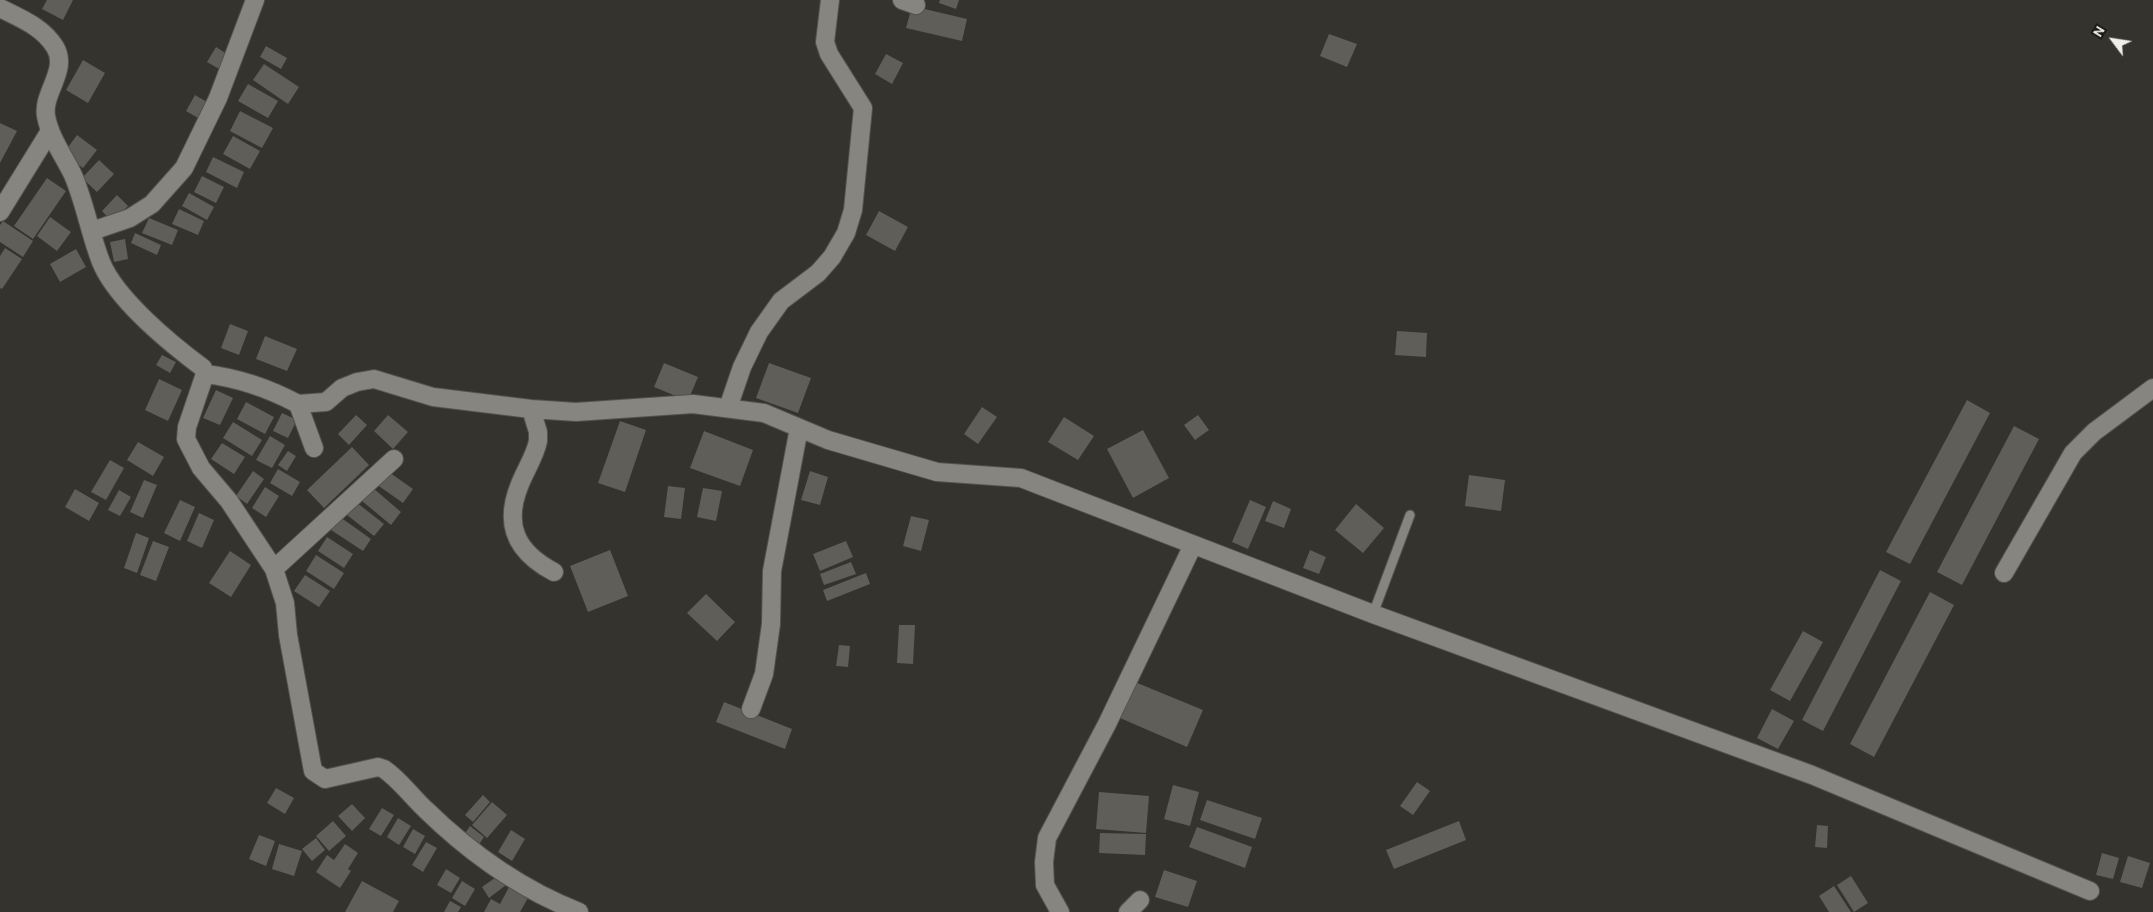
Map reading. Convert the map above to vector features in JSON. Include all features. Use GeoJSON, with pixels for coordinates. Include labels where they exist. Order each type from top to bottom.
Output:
{"type":"FeatureCollection","features":[{"type":"Feature","properties":{"kind":"street"},"geometry":{"type":"LineString","coordinates":[[92,232],[130,218],[152,204],[184,168],[218,98],[255,0]]}},
{"type":"Feature","properties":{"kind":"street"},"geometry":{"type":"LineString","coordinates":[[728,408],[742,367],[759,332],[782,301],[818,273],[832,257],[846,234],[853,210],[863,108],[829,54],[825,42],[830,0]]}},
{"type":"Feature","properties":{"kind":"street"},"geometry":{"type":"LineString","coordinates":[[0,8],[45,34],[56,48],[59,65],[46,114],[50,131],[73,175],[101,262],[110,281],[170,341],[203,368],[205,374],[187,427],[186,440],[201,468],[229,501],[274,569],[285,603],[288,635],[313,771],[325,779],[378,767],[384,769],[424,809],[505,876],[549,900],[579,912]]}},
{"type":"Feature","properties":{"kind":"street"},"geometry":{"type":"LineString","coordinates":[[0,212],[50,131]]}},
{"type":"Feature","properties":{"kind":"street"},"geometry":{"type":"LineString","coordinates":[[205,374],[235,378],[273,391],[298,404],[326,402],[342,388],[357,382],[374,380],[433,397],[531,409],[576,412],[692,404],[728,408],[764,413],[828,440],[937,472],[1021,478],[1373,614],[1812,775],[2090,891]]}},
{"type":"Feature","properties":{"kind":"street"},"geometry":{"type":"LineString","coordinates":[[2004,573],[2073,453],[2094,432],[2153,388]]}},
{"type":"Feature","properties":{"kind":"street"},"geometry":{"type":"LineString","coordinates":[[298,404],[314,448]]}},
{"type":"Feature","properties":{"kind":"street"},"geometry":{"type":"LineString","coordinates":[[531,409],[538,432],[538,441],[516,496],[512,521],[514,533],[526,553],[536,563],[554,572]]}},
{"type":"Feature","properties":{"kind":"street"},"geometry":{"type":"LineString","coordinates":[[751,709],[764,674],[771,624],[772,570],[799,428]]}},
{"type":"Feature","properties":{"kind":"street"},"geometry":{"type":"LineString","coordinates":[[274,569],[394,459]]}},
{"type":"Feature","properties":{"kind":"street"},"geometry":{"type":"LineString","coordinates":[[1060,912],[1045,885],[1044,862],[1047,838],[1107,724],[1193,545]]}},
{"type":"Feature","properties":{"kind":"lane"},"geometry":{"type":"LineString","coordinates":[[1373,614],[1410,515]]}},
{"type":"Feature","properties":{"kind":"building"},"geometry":{"type":"Polygon","coordinates":[[[47,0],[73,0],[63,20],[42,9],[47,0]]]}},
{"type":"Feature","properties":{"kind":"building"},"geometry":{"type":"Polygon","coordinates":[[[940,0],[959,0],[956,9],[939,3],[940,0]]]}},
{"type":"Feature","properties":{"kind":"building"},"geometry":{"type":"Polygon","coordinates":[[[912,6],[967,19],[962,41],[906,28],[912,6]]]}},
{"type":"Feature","properties":{"kind":"building"},"geometry":{"type":"Polygon","coordinates":[[[1329,34],[1357,44],[1347,67],[1320,56],[1329,34]]]}},
{"type":"Feature","properties":{"kind":"building"},"geometry":{"type":"Polygon","coordinates":[[[266,46],[287,58],[281,69],[260,57],[266,46]]]}},
{"type":"Feature","properties":{"kind":"building"},"geometry":{"type":"Polygon","coordinates":[[[216,47],[230,56],[221,70],[207,62],[216,47]]]}},
{"type":"Feature","properties":{"kind":"building"},"geometry":{"type":"Polygon","coordinates":[[[886,54],[903,63],[892,84],[875,74],[886,54]]]}},
{"type":"Feature","properties":{"kind":"building"},"geometry":{"type":"Polygon","coordinates":[[[83,60],[105,73],[88,103],[66,90],[83,60]]]}},
{"type":"Feature","properties":{"kind":"building"},"geometry":{"type":"Polygon","coordinates":[[[264,64],[299,87],[288,104],[253,80],[264,64]]]}},
{"type":"Feature","properties":{"kind":"building"},"geometry":{"type":"Polygon","coordinates":[[[248,84],[278,101],[268,118],[238,101],[248,84]]]}},
{"type":"Feature","properties":{"kind":"building"},"geometry":{"type":"Polygon","coordinates":[[[195,95],[207,102],[198,118],[186,111],[195,95]]]}},
{"type":"Feature","properties":{"kind":"building"},"geometry":{"type":"Polygon","coordinates":[[[240,111],[273,128],[262,148],[230,131],[240,111]]]}},
{"type":"Feature","properties":{"kind":"building"},"geometry":{"type":"Polygon","coordinates":[[[0,123],[17,131],[0,163],[0,123]]]}},
{"type":"Feature","properties":{"kind":"building"},"geometry":{"type":"Polygon","coordinates":[[[77,135],[97,150],[83,168],[63,154],[77,135]]]}},
{"type":"Feature","properties":{"kind":"building"},"geometry":{"type":"Polygon","coordinates":[[[233,136],[260,151],[250,169],[223,154],[233,136]]]}},
{"type":"Feature","properties":{"kind":"building"},"geometry":{"type":"Polygon","coordinates":[[[213,157],[244,172],[237,188],[206,172],[213,157]]]}},
{"type":"Feature","properties":{"kind":"building"},"geometry":{"type":"Polygon","coordinates":[[[99,160],[114,174],[97,192],[82,178],[99,160]]]}},
{"type":"Feature","properties":{"kind":"building"},"geometry":{"type":"Polygon","coordinates":[[[202,176],[224,187],[216,203],[194,192],[202,176]]]}},
{"type":"Feature","properties":{"kind":"building"},"geometry":{"type":"Polygon","coordinates":[[[47,178],[66,191],[33,239],[14,226],[47,178]]]}},
{"type":"Feature","properties":{"kind":"building"},"geometry":{"type":"Polygon","coordinates":[[[189,193],[214,207],[207,220],[182,206],[189,193]]]}},
{"type":"Feature","properties":{"kind":"building"},"geometry":{"type":"Polygon","coordinates":[[[117,195],[128,206],[112,222],[102,211],[117,195]]]}},
{"type":"Feature","properties":{"kind":"building"},"geometry":{"type":"Polygon","coordinates":[[[179,209],[204,221],[198,235],[172,224],[179,209]]]}},
{"type":"Feature","properties":{"kind":"building"},"geometry":{"type":"Polygon","coordinates":[[[879,211],[908,227],[895,251],[866,235],[879,211]]]}},
{"type":"Feature","properties":{"kind":"building"},"geometry":{"type":"Polygon","coordinates":[[[50,217],[71,232],[57,251],[37,236],[50,217]]]}},
{"type":"Feature","properties":{"kind":"building"},"geometry":{"type":"Polygon","coordinates":[[[149,218],[178,230],[172,245],[142,233],[149,218]]]}},
{"type":"Feature","properties":{"kind":"building"},"geometry":{"type":"Polygon","coordinates":[[[3,221],[33,241],[23,257],[0,242],[0,225],[3,221]]]}},
{"type":"Feature","properties":{"kind":"building"},"geometry":{"type":"Polygon","coordinates":[[[135,233],[161,245],[157,255],[131,243],[135,233]]]}},
{"type":"Feature","properties":{"kind":"building"},"geometry":{"type":"Polygon","coordinates":[[[125,239],[128,259],[114,262],[110,242],[125,239]]]}},
{"type":"Feature","properties":{"kind":"building"},"geometry":{"type":"Polygon","coordinates":[[[5,248],[22,259],[2,289],[0,288],[0,256],[5,248]]]}},
{"type":"Feature","properties":{"kind":"building"},"geometry":{"type":"Polygon","coordinates":[[[76,249],[86,267],[60,282],[50,264],[76,249]]]}},
{"type":"Feature","properties":{"kind":"building"},"geometry":{"type":"Polygon","coordinates":[[[230,324],[248,331],[239,355],[221,348],[230,324]]]}},
{"type":"Feature","properties":{"kind":"building"},"geometry":{"type":"Polygon","coordinates":[[[1397,331],[1427,333],[1426,357],[1395,355],[1397,331]]]}},
{"type":"Feature","properties":{"kind":"building"},"geometry":{"type":"Polygon","coordinates":[[[265,336],[297,349],[287,371],[256,359],[265,336]]]}},
{"type":"Feature","properties":{"kind":"building"},"geometry":{"type":"Polygon","coordinates":[[[162,355],[176,362],[170,373],[156,365],[162,355]]]}},
{"type":"Feature","properties":{"kind":"building"},"geometry":{"type":"Polygon","coordinates":[[[664,363],[698,377],[688,401],[654,387],[664,363]]]}},
{"type":"Feature","properties":{"kind":"building"},"geometry":{"type":"Polygon","coordinates":[[[769,363],[811,378],[798,413],[756,398],[769,363]]]}},
{"type":"Feature","properties":{"kind":"building"},"geometry":{"type":"Polygon","coordinates":[[[159,379],[182,390],[168,421],[145,410],[159,379]]]}},
{"type":"Feature","properties":{"kind":"building"},"geometry":{"type":"Polygon","coordinates":[[[216,390],[233,398],[220,425],[203,418],[216,390]]]}},
{"type":"Feature","properties":{"kind":"building"},"geometry":{"type":"Polygon","coordinates":[[[1967,400],[1990,413],[1910,564],[1886,552],[1967,400]]]}},
{"type":"Feature","properties":{"kind":"building"},"geometry":{"type":"Polygon","coordinates":[[[246,402],[274,417],[265,434],[237,419],[246,402]]]}},
{"type":"Feature","properties":{"kind":"building"},"geometry":{"type":"Polygon","coordinates":[[[982,407],[997,417],[978,444],[964,434],[982,407]]]}},
{"type":"Feature","properties":{"kind":"building"},"geometry":{"type":"Polygon","coordinates":[[[282,413],[297,420],[288,438],[273,431],[282,413]]]}},
{"type":"Feature","properties":{"kind":"building"},"geometry":{"type":"Polygon","coordinates":[[[356,415],[367,425],[349,445],[338,434],[356,415]]]}},
{"type":"Feature","properties":{"kind":"building"},"geometry":{"type":"Polygon","coordinates":[[[388,415],[408,432],[393,449],[374,431],[388,415]]]}},
{"type":"Feature","properties":{"kind":"building"},"geometry":{"type":"Polygon","coordinates":[[[1198,415],[1209,430],[1195,440],[1184,425],[1198,415]]]}},
{"type":"Feature","properties":{"kind":"building"},"geometry":{"type":"Polygon","coordinates":[[[1064,417],[1094,436],[1078,460],[1048,442],[1064,417]]]}},
{"type":"Feature","properties":{"kind":"building"},"geometry":{"type":"Polygon","coordinates":[[[620,421],[646,430],[625,492],[598,483],[620,421]]]}},
{"type":"Feature","properties":{"kind":"building"},"geometry":{"type":"Polygon","coordinates":[[[233,422],[262,440],[252,456],[223,438],[233,422]]]}},
{"type":"Feature","properties":{"kind":"building"},"geometry":{"type":"Polygon","coordinates":[[[2014,426],[2039,439],[1962,585],[1937,572],[2014,426]]]}},
{"type":"Feature","properties":{"kind":"building"},"geometry":{"type":"Polygon","coordinates":[[[1143,430],[1169,478],[1133,498],[1107,449],[1143,430]]]}},
{"type":"Feature","properties":{"kind":"building"},"geometry":{"type":"Polygon","coordinates":[[[704,431],[753,450],[740,486],[690,468],[704,431]]]}},
{"type":"Feature","properties":{"kind":"building"},"geometry":{"type":"Polygon","coordinates":[[[270,436],[285,445],[272,468],[256,460],[270,436]]]}},
{"type":"Feature","properties":{"kind":"building"},"geometry":{"type":"Polygon","coordinates":[[[138,442],[164,457],[153,476],[127,460],[138,442]]]}},
{"type":"Feature","properties":{"kind":"building"},"geometry":{"type":"Polygon","coordinates":[[[222,443],[245,457],[234,474],[211,459],[222,443]]]}},
{"type":"Feature","properties":{"kind":"building"},"geometry":{"type":"Polygon","coordinates":[[[352,447],[369,465],[324,508],[307,490],[352,447]]]}},
{"type":"Feature","properties":{"kind":"building"},"geometry":{"type":"Polygon","coordinates":[[[288,451],[296,456],[287,471],[278,465],[288,451]]]}},
{"type":"Feature","properties":{"kind":"building"},"geometry":{"type":"Polygon","coordinates":[[[110,460],[124,468],[106,500],[91,492],[110,460]]]}},
{"type":"Feature","properties":{"kind":"building"},"geometry":{"type":"Polygon","coordinates":[[[278,469],[300,482],[292,496],[270,483],[278,469]]]}},
{"type":"Feature","properties":{"kind":"building"},"geometry":{"type":"Polygon","coordinates":[[[386,470],[413,489],[403,503],[376,484],[386,470]]]}},
{"type":"Feature","properties":{"kind":"building"},"geometry":{"type":"Polygon","coordinates":[[[253,471],[264,479],[247,504],[236,496],[253,471]]]}},
{"type":"Feature","properties":{"kind":"building"},"geometry":{"type":"Polygon","coordinates":[[[810,471],[828,477],[820,505],[801,500],[810,471]]]}},
{"type":"Feature","properties":{"kind":"building"},"geometry":{"type":"Polygon","coordinates":[[[1469,475],[1505,480],[1501,511],[1465,506],[1469,475]]]}},
{"type":"Feature","properties":{"kind":"building"},"geometry":{"type":"Polygon","coordinates":[[[144,480],[157,485],[143,518],[130,512],[144,480]]]}},
{"type":"Feature","properties":{"kind":"building"},"geometry":{"type":"Polygon","coordinates":[[[668,486],[685,488],[681,519],[664,517],[668,486]]]}},
{"type":"Feature","properties":{"kind":"building"},"geometry":{"type":"Polygon","coordinates":[[[265,487],[279,496],[266,517],[252,508],[265,487]]]}},
{"type":"Feature","properties":{"kind":"building"},"geometry":{"type":"Polygon","coordinates":[[[373,488],[401,512],[391,525],[362,501],[373,488]]]}},
{"type":"Feature","properties":{"kind":"building"},"geometry":{"type":"Polygon","coordinates":[[[703,488],[722,491],[716,521],[697,517],[703,488]]]}},
{"type":"Feature","properties":{"kind":"building"},"geometry":{"type":"Polygon","coordinates":[[[75,489],[99,503],[89,521],[65,507],[75,489]]]}},
{"type":"Feature","properties":{"kind":"building"},"geometry":{"type":"Polygon","coordinates":[[[119,490],[131,497],[120,516],[108,510],[119,490]]]}},
{"type":"Feature","properties":{"kind":"building"},"geometry":{"type":"Polygon","coordinates":[[[180,500],[195,507],[180,541],[164,533],[180,500]]]}},
{"type":"Feature","properties":{"kind":"building"},"geometry":{"type":"Polygon","coordinates":[[[1250,500],[1266,507],[1248,549],[1232,542],[1250,500]]]}},
{"type":"Feature","properties":{"kind":"building"},"geometry":{"type":"Polygon","coordinates":[[[1273,501],[1291,509],[1284,528],[1265,521],[1273,501]]]}},
{"type":"Feature","properties":{"kind":"building"},"geometry":{"type":"Polygon","coordinates":[[[356,502],[384,524],[374,536],[347,515],[356,502]]]}},
{"type":"Feature","properties":{"kind":"building"},"geometry":{"type":"Polygon","coordinates":[[[1356,504],[1384,528],[1363,553],[1335,530],[1356,504]]]}},
{"type":"Feature","properties":{"kind":"building"},"geometry":{"type":"Polygon","coordinates":[[[199,513],[214,520],[202,548],[187,541],[199,513]]]}},
{"type":"Feature","properties":{"kind":"building"},"geometry":{"type":"Polygon","coordinates":[[[911,516],[929,520],[921,551],[903,546],[911,516]]]}},
{"type":"Feature","properties":{"kind":"building"},"geometry":{"type":"Polygon","coordinates":[[[340,517],[371,539],[363,551],[331,530],[340,517]]]}},
{"type":"Feature","properties":{"kind":"building"},"geometry":{"type":"Polygon","coordinates":[[[136,533],[149,538],[137,573],[124,568],[136,533]]]}},
{"type":"Feature","properties":{"kind":"building"},"geometry":{"type":"Polygon","coordinates":[[[327,537],[353,554],[344,568],[318,551],[327,537]]]}},
{"type":"Feature","properties":{"kind":"building"},"geometry":{"type":"Polygon","coordinates":[[[153,541],[169,547],[156,581],[140,575],[153,541]]]}},
{"type":"Feature","properties":{"kind":"building"},"geometry":{"type":"Polygon","coordinates":[[[846,541],[853,557],[820,571],[813,554],[846,541]]]}},
{"type":"Feature","properties":{"kind":"building"},"geometry":{"type":"Polygon","coordinates":[[[610,550],[628,596],[588,612],[570,566],[610,550]]]}},
{"type":"Feature","properties":{"kind":"building"},"geometry":{"type":"Polygon","coordinates":[[[1310,550],[1326,557],[1319,574],[1303,568],[1310,550]]]}},
{"type":"Feature","properties":{"kind":"building"},"geometry":{"type":"Polygon","coordinates":[[[230,551],[251,565],[231,597],[209,583],[230,551]]]}},
{"type":"Feature","properties":{"kind":"building"},"geometry":{"type":"Polygon","coordinates":[[[316,555],[344,573],[334,589],[306,571],[316,555]]]}},
{"type":"Feature","properties":{"kind":"building"},"geometry":{"type":"Polygon","coordinates":[[[851,562],[856,574],[824,585],[820,574],[851,562]]]}},
{"type":"Feature","properties":{"kind":"building"},"geometry":{"type":"Polygon","coordinates":[[[1880,570],[1901,581],[1823,731],[1802,720],[1880,570]]]}},
{"type":"Feature","properties":{"kind":"building"},"geometry":{"type":"Polygon","coordinates":[[[866,573],[870,584],[827,601],[823,590],[866,573]]]}},
{"type":"Feature","properties":{"kind":"building"},"geometry":{"type":"Polygon","coordinates":[[[305,575],[330,591],[319,607],[294,591],[305,575]]]}},
{"type":"Feature","properties":{"kind":"building"},"geometry":{"type":"Polygon","coordinates":[[[1930,592],[1954,605],[1874,757],[1850,744],[1930,592]]]}},
{"type":"Feature","properties":{"kind":"building"},"geometry":{"type":"Polygon","coordinates":[[[706,594],[735,622],[717,641],[687,613],[706,594]]]}},
{"type":"Feature","properties":{"kind":"building"},"geometry":{"type":"Polygon","coordinates":[[[899,625],[915,625],[913,664],[897,663],[899,625]]]}},
{"type":"Feature","properties":{"kind":"building"},"geometry":{"type":"Polygon","coordinates":[[[1803,631],[1823,642],[1790,701],[1770,690],[1803,631]]]}},
{"type":"Feature","properties":{"kind":"building"},"geometry":{"type":"Polygon","coordinates":[[[839,645],[850,646],[848,667],[836,666],[839,645]]]}},
{"type":"Feature","properties":{"kind":"building"},"geometry":{"type":"Polygon","coordinates":[[[1135,682],[1203,710],[1187,747],[1120,718],[1135,682]]]}},
{"type":"Feature","properties":{"kind":"building"},"geometry":{"type":"Polygon","coordinates":[[[724,702],[792,729],[785,749],[716,722],[724,702]]]}},
{"type":"Feature","properties":{"kind":"building"},"geometry":{"type":"Polygon","coordinates":[[[1772,709],[1794,721],[1778,749],[1757,738],[1772,709]]]}},
{"type":"Feature","properties":{"kind":"building"},"geometry":{"type":"Polygon","coordinates":[[[1417,782],[1430,791],[1413,815],[1400,806],[1417,782]]]}},
{"type":"Feature","properties":{"kind":"building"},"geometry":{"type":"Polygon","coordinates":[[[1173,785],[1199,792],[1190,826],[1164,819],[1173,785]]]}},
{"type":"Feature","properties":{"kind":"building"},"geometry":{"type":"Polygon","coordinates":[[[276,788],[294,798],[285,814],[267,803],[276,788]]]}},
{"type":"Feature","properties":{"kind":"building"},"geometry":{"type":"Polygon","coordinates":[[[1099,792],[1149,796],[1146,833],[1096,829],[1099,792]]]}},
{"type":"Feature","properties":{"kind":"building"},"geometry":{"type":"Polygon","coordinates":[[[483,795],[490,802],[473,822],[465,815],[483,795]]]}},
{"type":"Feature","properties":{"kind":"building"},"geometry":{"type":"Polygon","coordinates":[[[1207,800],[1262,818],[1255,839],[1200,820],[1207,800]]]}},
{"type":"Feature","properties":{"kind":"building"},"geometry":{"type":"Polygon","coordinates":[[[492,802],[507,815],[487,838],[472,825],[492,802]]]}},
{"type":"Feature","properties":{"kind":"building"},"geometry":{"type":"Polygon","coordinates":[[[352,804],[365,818],[352,831],[338,816],[352,804]]]}},
{"type":"Feature","properties":{"kind":"building"},"geometry":{"type":"Polygon","coordinates":[[[382,808],[394,815],[381,836],[369,829],[382,808]]]}},
{"type":"Feature","properties":{"kind":"building"},"geometry":{"type":"Polygon","coordinates":[[[398,818],[411,826],[399,845],[387,837],[398,818]]]}},
{"type":"Feature","properties":{"kind":"building"},"geometry":{"type":"Polygon","coordinates":[[[333,821],[346,836],[329,851],[316,836],[333,821]]]}},
{"type":"Feature","properties":{"kind":"building"},"geometry":{"type":"Polygon","coordinates":[[[1459,821],[1466,840],[1394,869],[1386,850],[1459,821]]]}},
{"type":"Feature","properties":{"kind":"building"},"geometry":{"type":"Polygon","coordinates":[[[1817,825],[1828,826],[1827,848],[1815,847],[1817,825]]]}},
{"type":"Feature","properties":{"kind":"building"},"geometry":{"type":"Polygon","coordinates":[[[470,826],[484,837],[478,846],[464,835],[470,826]]]}},
{"type":"Feature","properties":{"kind":"building"},"geometry":{"type":"Polygon","coordinates":[[[1197,827],[1252,847],[1245,868],[1189,847],[1197,827]]]}},
{"type":"Feature","properties":{"kind":"building"},"geometry":{"type":"Polygon","coordinates":[[[413,829],[425,836],[415,854],[403,847],[413,829]]]}},
{"type":"Feature","properties":{"kind":"building"},"geometry":{"type":"Polygon","coordinates":[[[511,830],[525,839],[512,861],[498,852],[511,830]]]}},
{"type":"Feature","properties":{"kind":"building"},"geometry":{"type":"Polygon","coordinates":[[[1100,833],[1146,834],[1145,855],[1099,853],[1100,833]]]}},
{"type":"Feature","properties":{"kind":"building"},"geometry":{"type":"Polygon","coordinates":[[[259,835],[275,841],[266,866],[249,859],[259,835]]]}},
{"type":"Feature","properties":{"kind":"building"},"geometry":{"type":"Polygon","coordinates":[[[316,838],[325,850],[312,861],[302,849],[316,838]]]}},
{"type":"Feature","properties":{"kind":"building"},"geometry":{"type":"Polygon","coordinates":[[[426,842],[437,848],[423,872],[412,865],[426,842]]]}},
{"type":"Feature","properties":{"kind":"building"},"geometry":{"type":"Polygon","coordinates":[[[279,844],[302,851],[294,876],[272,869],[279,844]]]}},
{"type":"Feature","properties":{"kind":"building"},"geometry":{"type":"Polygon","coordinates":[[[345,844],[358,853],[348,869],[351,871],[340,888],[316,872],[327,855],[334,860],[345,844]]]}},
{"type":"Feature","properties":{"kind":"building"},"geometry":{"type":"Polygon","coordinates":[[[2102,853],[2119,858],[2113,879],[2096,875],[2102,853]]]}},
{"type":"Feature","properties":{"kind":"building"},"geometry":{"type":"Polygon","coordinates":[[[2128,856],[2150,863],[2142,888],[2120,882],[2128,856]]]}},
{"type":"Feature","properties":{"kind":"building"},"geometry":{"type":"Polygon","coordinates":[[[446,869],[460,878],[451,893],[437,885],[446,869]]]}},
{"type":"Feature","properties":{"kind":"building"},"geometry":{"type":"Polygon","coordinates":[[[1164,870],[1197,881],[1188,907],[1155,897],[1164,870]]]}},
{"type":"Feature","properties":{"kind":"building"},"geometry":{"type":"Polygon","coordinates":[[[499,875],[506,885],[489,898],[482,887],[499,875]]]}},
{"type":"Feature","properties":{"kind":"building"},"geometry":{"type":"Polygon","coordinates":[[[1851,876],[1868,903],[1854,912],[1837,885],[1851,876]]]}},
{"type":"Feature","properties":{"kind":"building"},"geometry":{"type":"Polygon","coordinates":[[[362,881],[399,901],[393,912],[345,912],[362,881]]]}},
{"type":"Feature","properties":{"kind":"building"},"geometry":{"type":"Polygon","coordinates":[[[462,881],[475,889],[465,906],[452,898],[462,881]]]}},
{"type":"Feature","properties":{"kind":"building"},"geometry":{"type":"Polygon","coordinates":[[[1834,886],[1851,912],[1829,912],[1819,896],[1834,886]]]}},
{"type":"Feature","properties":{"kind":"building"},"geometry":{"type":"Polygon","coordinates":[[[509,887],[528,898],[520,912],[484,912],[491,899],[500,904],[509,887]]]}},
{"type":"Feature","properties":{"kind":"building"},"geometry":{"type":"Polygon","coordinates":[[[450,901],[461,907],[458,912],[444,912],[450,901]]]}}]}
